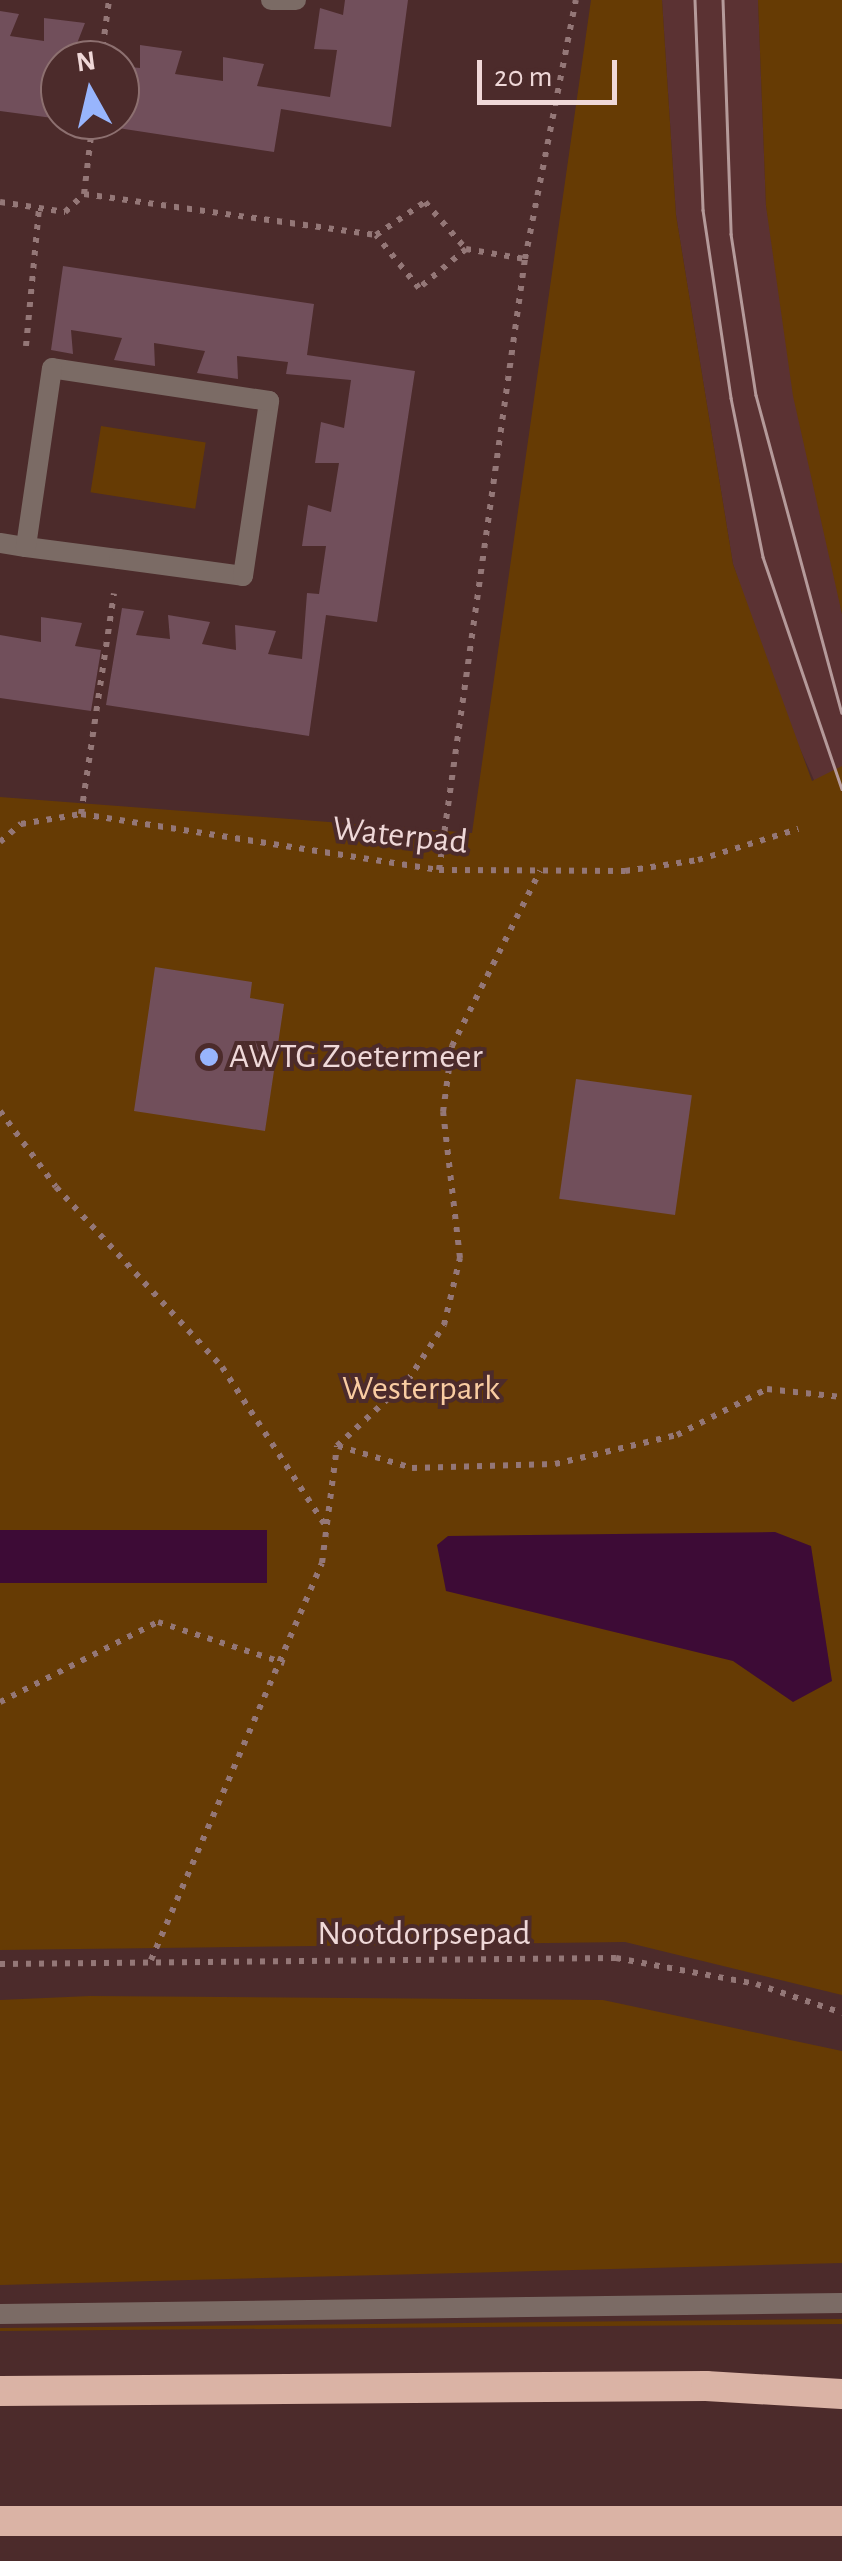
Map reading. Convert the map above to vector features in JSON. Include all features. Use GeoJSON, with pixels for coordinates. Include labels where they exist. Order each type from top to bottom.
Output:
{"type":"FeatureCollection","features":[{"type":"Feature","properties":{"kind":"highway"},"geometry":{"type":"LineString","coordinates":[[706,2386],[842,2372]]}},
{"type":"Feature","properties":{"kind":"highway"},"geometry":{"type":"LineString","coordinates":[[0,2390],[706,2386],[842,2394]]}},
{"type":"Feature","properties":{"kind":"highway"},"geometry":{"type":"LineString","coordinates":[[0,2522],[842,2521]]}},
{"type":"Feature","properties":{"kind":"street"},"geometry":{"type":"LineString","coordinates":[[271,0],[296,0]]}},
{"type":"Feature","properties":{"kind":"street"},"geometry":{"type":"LineString","coordinates":[[0,543],[243,576],[269,401],[52,368],[26,546]]}},
{"type":"Feature","properties":{"kind":"street"},"geometry":{"type":"LineString","coordinates":[[801,2304],[842,2286]]}},
{"type":"Feature","properties":{"kind":"street"},"geometry":{"type":"LineString","coordinates":[[0,2314],[842,2304]]}},
{"type":"Feature","properties":{"kind":"path"},"geometry":{"type":"LineString","coordinates":[[104,40],[109,0]]}},
{"type":"Feature","properties":{"kind":"path"},"geometry":{"type":"LineString","coordinates":[[440,870],[524,260],[576,0]]}},
{"type":"Feature","properties":{"kind":"path"},"geometry":{"type":"LineString","coordinates":[[0,202],[65,212],[84,194],[91,140]]}},
{"type":"Feature","properties":{"kind":"path"},"geometry":{"type":"LineString","coordinates":[[84,194],[376,235],[425,202],[466,249],[524,260]]}},
{"type":"Feature","properties":{"kind":"path"},"geometry":{"type":"LineString","coordinates":[[39,208],[26,346],[52,368]]}},
{"type":"Feature","properties":{"kind":"path"},"geometry":{"type":"LineString","coordinates":[[376,235],[419,288],[466,249]]}},
{"type":"Feature","properties":{"kind":"path"},"geometry":{"type":"LineString","coordinates":[[81,814],[118,560]]}},
{"type":"Feature","properties":{"kind":"path","name":"Waterpad"},"geometry":{"type":"LineString","coordinates":[[0,842],[22,824],[81,814],[440,870],[540,871],[698,860],[798,829]]}},
{"type":"Feature","properties":{"kind":"path"},"geometry":{"type":"LineString","coordinates":[[151,1960],[284,1663],[322,1563],[337,1446],[408,1380],[444,1324],[460,1258],[442,1112],[452,1046],[540,871]]}},
{"type":"Feature","properties":{"kind":"path"},"geometry":{"type":"LineString","coordinates":[[0,1112],[56,1187],[222,1368],[325,1526]]}},
{"type":"Feature","properties":{"kind":"path"},"geometry":{"type":"LineString","coordinates":[[337,1446],[412,1468],[555,1464],[677,1435],[767,1389],[842,1397]]}},
{"type":"Feature","properties":{"kind":"path"},"geometry":{"type":"LineString","coordinates":[[0,1702],[158,1622],[284,1663]]}},
{"type":"Feature","properties":{"kind":"path","name":"Nootdorpsepad"},"geometry":{"type":"LineString","coordinates":[[0,1964],[616,1958],[756,1984],[842,2013]]}},
{"type":"Feature","properties":{"kind":"shaded area"},"geometry":{"type":"Polygon","coordinates":[[[662,0],[758,0],[766,206],[842,614],[842,842],[782,709],[733,564],[676,215],[662,0]]]}},
{"type":"Feature","properties":{"kind":"shaded area"},"geometry":{"type":"Polygon","coordinates":[[[0,1530],[267,1530],[267,1583],[0,1583],[0,1530]]]}},
{"type":"Feature","properties":{"kind":"shaded area"},"geometry":{"type":"Polygon","coordinates":[[[775,1532],[811,1546],[832,1681],[793,1702],[733,1661],[446,1591],[437,1545],[448,1536],[775,1532]]]}},
{"type":"Feature","properties":{"kind":"green space","name":"Westerpark"},"geometry":{"type":"Polygon","coordinates":[[[591,0],[662,0],[676,215],[733,564],[812,781],[842,766],[842,1995],[625,1942],[0,1950],[0,797],[472,833],[591,0]]]}},
{"type":"Feature","properties":{"kind":"green space"},"geometry":{"type":"Polygon","coordinates":[[[758,0],[842,0],[842,614],[793,396],[766,206],[758,0]]]}},
{"type":"Feature","properties":{"kind":"green space"},"geometry":{"type":"Polygon","coordinates":[[[101,426],[206,443],[195,509],[91,492],[101,426]]]}},
{"type":"Feature","properties":{"kind":"green space"},"geometry":{"type":"Polygon","coordinates":[[[90,1996],[603,2000],[842,2051],[842,2263],[0,2285],[0,2000],[90,1996]]]}},
{"type":"Feature","properties":{"kind":"green space"},"geometry":{"type":"Polygon","coordinates":[[[842,2319],[842,2324],[0,2331],[0,2328],[842,2319]]]}},
{"type":"Feature","properties":{"kind":"building"},"geometry":{"type":"Polygon","coordinates":[[[345,0],[408,0],[391,127],[281,109],[274,152],[140,131],[140,45],[182,51],[175,74],[223,81],[223,57],[264,64],[257,86],[330,97],[337,50],[314,49],[320,8],[343,15],[345,0]]]}},
{"type":"Feature","properties":{"kind":"building"},"geometry":{"type":"Polygon","coordinates":[[[0,11],[19,14],[10,36],[40,40],[40,116],[0,111],[0,11]]]}},
{"type":"Feature","properties":{"kind":"building"},"geometry":{"type":"Polygon","coordinates":[[[44,18],[85,23],[78,40],[44,40],[44,18]]]}},
{"type":"Feature","properties":{"kind":"building"},"geometry":{"type":"Polygon","coordinates":[[[63,266],[314,304],[307,355],[415,371],[377,622],[326,615],[309,736],[106,705],[122,608],[144,611],[136,635],[170,639],[168,615],[210,622],[202,644],[236,650],[235,625],[276,631],[268,654],[302,659],[307,593],[319,594],[326,546],[302,546],[308,505],[331,512],[339,463],[315,463],[321,422],[344,428],[351,380],[286,374],[288,362],[237,356],[238,379],[197,373],[205,351],[154,343],[155,366],[114,360],[122,338],[71,330],[73,354],[51,350],[63,266]]]}},
{"type":"Feature","properties":{"kind":"building"},"geometry":{"type":"Polygon","coordinates":[[[41,617],[82,623],[75,646],[101,650],[91,711],[0,698],[0,635],[41,642],[41,617]]]}},
{"type":"Feature","properties":{"kind":"building","name":"AWTG Zoetermeer"},"geometry":{"type":"Polygon","coordinates":[[[155,967],[252,982],[250,998],[284,1004],[265,1131],[134,1111],[155,967]]]}},
{"type":"Feature","properties":{"kind":"building"},"geometry":{"type":"Polygon","coordinates":[[[576,1079],[692,1095],[675,1215],[559,1199],[576,1079]]]}},
{"type":"Feature","properties":{"kind":"tram line"},"geometry":{"type":"LineString","coordinates":[[695,0],[703,210],[731,398],[763,557],[842,789]]}},
{"type":"Feature","properties":{"kind":"tram line"},"geometry":{"type":"LineString","coordinates":[[723,0],[731,234],[756,395],[842,713]]}},
{"type":"Feature","properties":{"kind":"place","name":"AWTG Zoetermeer"},"geometry":{"type":"Point","coordinates":[209,1057]}}]}
